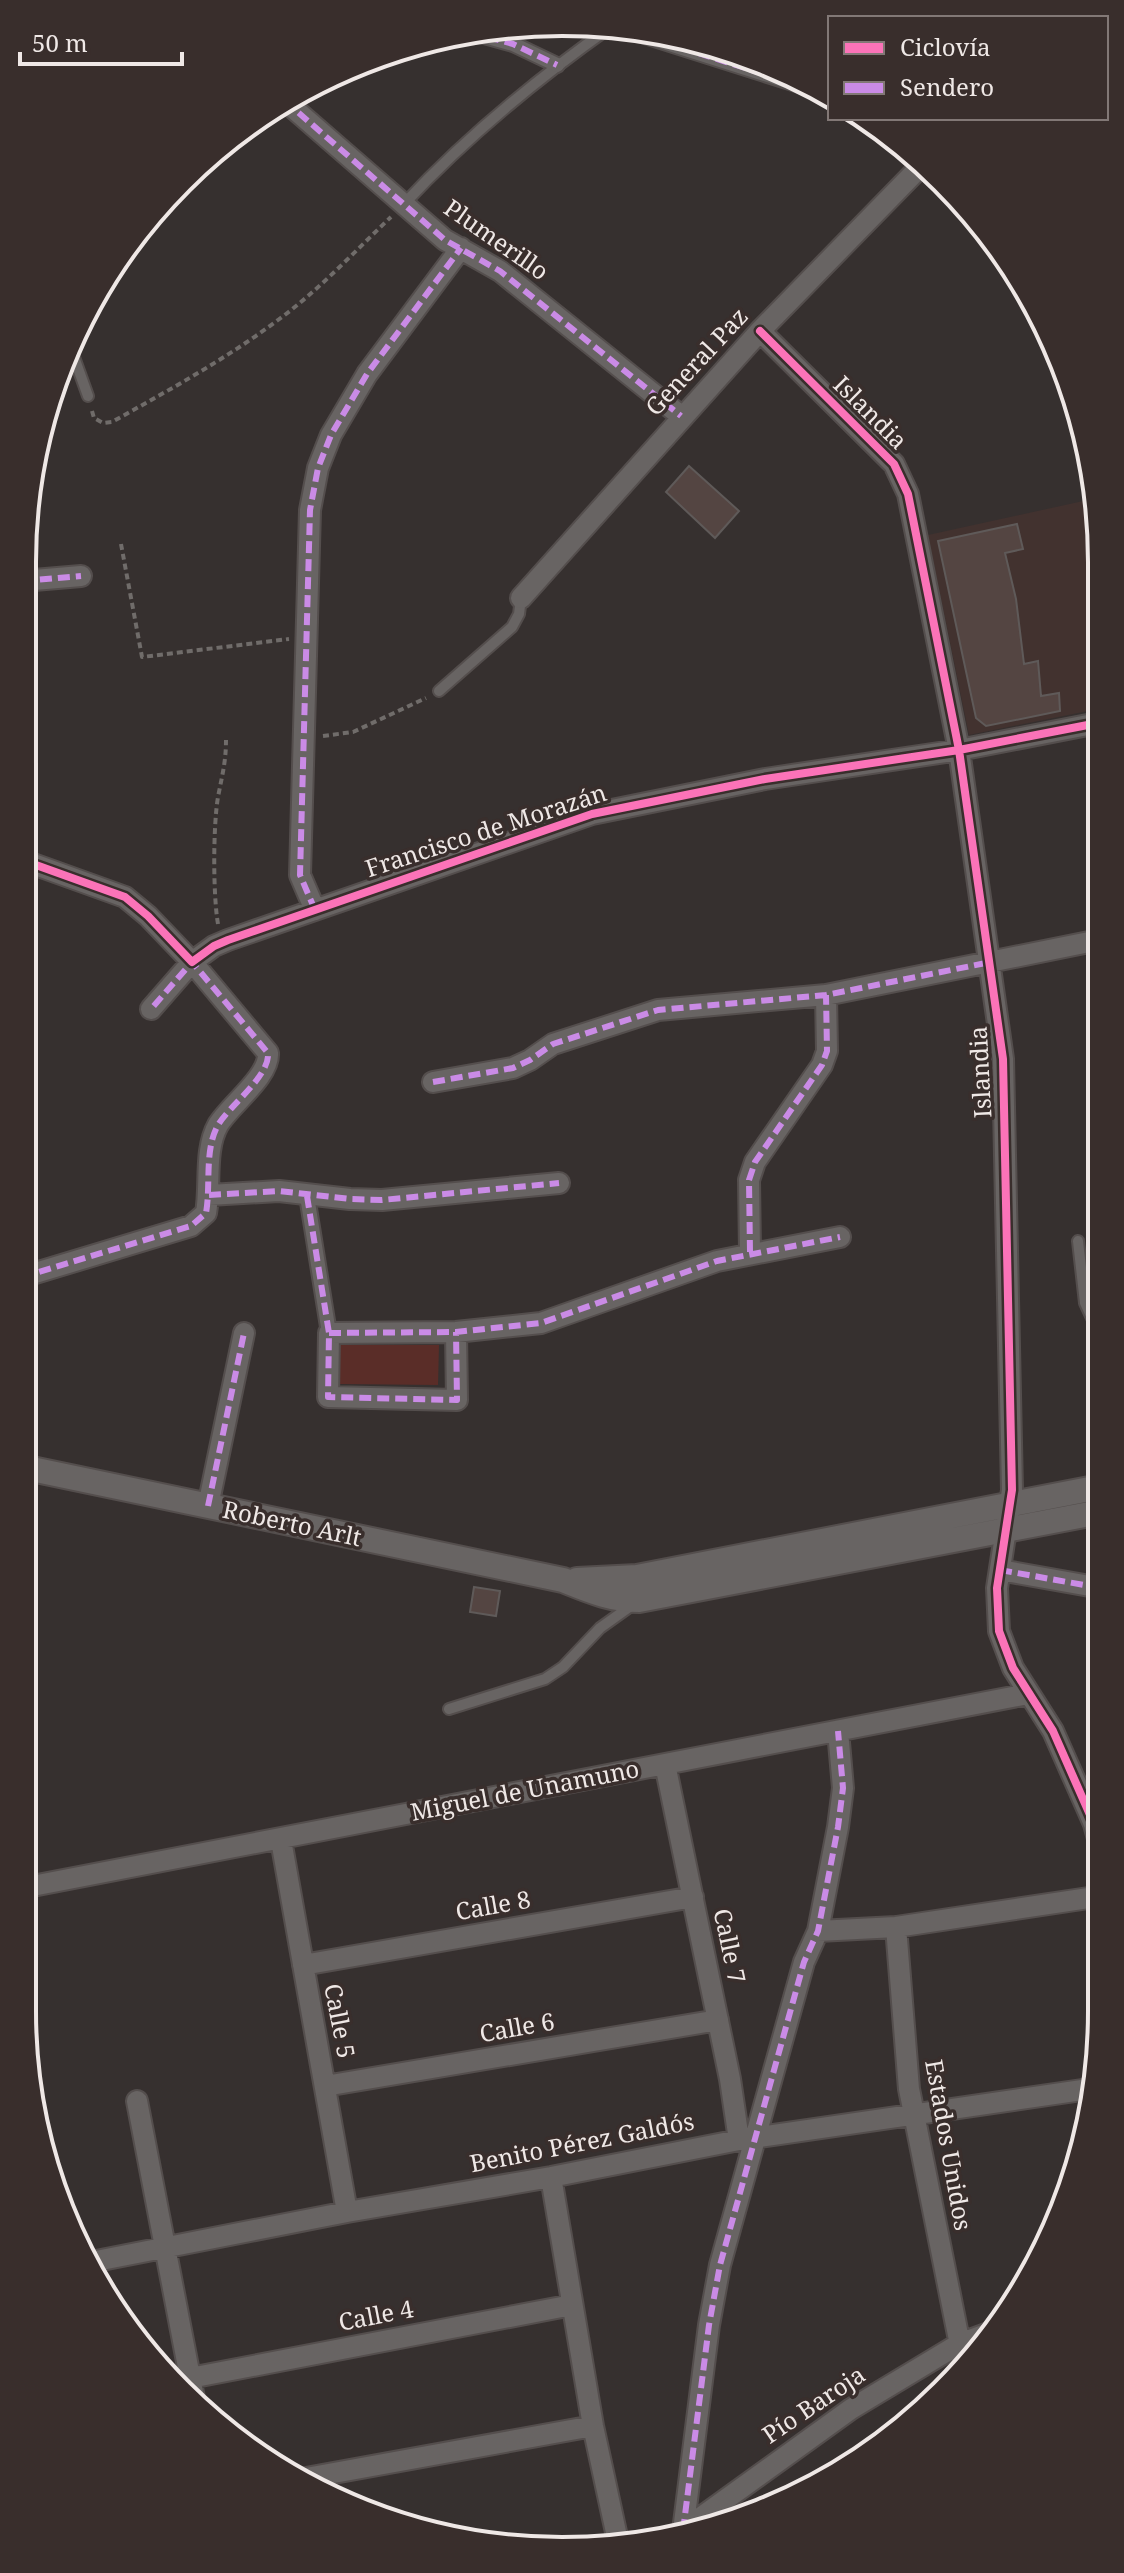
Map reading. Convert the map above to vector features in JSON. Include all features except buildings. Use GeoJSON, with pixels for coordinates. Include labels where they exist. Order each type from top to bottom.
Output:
{"type":"FeatureCollection","features":[{"type":"Feature","properties":{"kind":"street"},"geometry":{"type":"LineString","coordinates":[[500,40],[557,65]]}},
{"type":"Feature","properties":{"kind":"street","name":"Plumerillo"},"geometry":{"type":"LineString","coordinates":[[294,109],[445,240],[500,271],[681,416]]}},
{"type":"Feature","properties":{"kind":"street","name":"General Paz"},"geometry":{"type":"LineString","coordinates":[[521,598],[681,416],[915,172]]}},
{"type":"Feature","properties":{"kind":"street"},"geometry":{"type":"LineString","coordinates":[[315,910],[300,875],[310,510],[318,468],[331,435],[367,374],[461,248]]}},
{"type":"Feature","properties":{"kind":"street","name":"Islandia"},"geometry":{"type":"LineString","coordinates":[[760,331],[894,464],[905,482],[959,750],[1003,1059],[1012,1504],[997,1588],[999,1631],[1028,1694],[1053,1731],[1088,1810]]}},
{"type":"Feature","properties":{"kind":"street"},"geometry":{"type":"LineString","coordinates":[[36,580],[81,576]]}},
{"type":"Feature","properties":{"kind":"street","name":"Francisco de Morazán"},"geometry":{"type":"LineString","coordinates":[[151,1009],[192,962],[222,943],[592,814],[765,779],[959,750],[1088,725]]}},
{"type":"Feature","properties":{"kind":"street"},"geometry":{"type":"LineString","coordinates":[[36,865],[125,897],[192,962],[268,1053],[268,1060],[258,1079],[223,1118],[211,1139],[206,1213],[191,1226],[36,1273]]}},
{"type":"Feature","properties":{"kind":"street"},"geometry":{"type":"LineString","coordinates":[[433,1082],[513,1068],[553,1044],[658,1010],[826,995],[1088,942]]}},
{"type":"Feature","properties":{"kind":"street"},"geometry":{"type":"LineString","coordinates":[[750,1252],[749,1180],[761,1150],[822,1065],[827,1051],[826,995]]}},
{"type":"Feature","properties":{"kind":"street"},"geometry":{"type":"LineString","coordinates":[[209,1195],[279,1191],[307,1196],[382,1200],[559,1183]]}},
{"type":"Feature","properties":{"kind":"street"},"geometry":{"type":"LineString","coordinates":[[307,1196],[329,1333],[328,1397],[457,1400],[456,1332]]}},
{"type":"Feature","properties":{"kind":"street"},"geometry":{"type":"LineString","coordinates":[[329,1333],[456,1332],[541,1323],[717,1261],[750,1252],[840,1237]]}},
{"type":"Feature","properties":{"kind":"street"},"geometry":{"type":"LineString","coordinates":[[208,1506],[244,1333]]}},
{"type":"Feature","properties":{"kind":"street","name":"Roberto Arlt"},"geometry":{"type":"LineString","coordinates":[[36,1470],[563,1580],[613,1599],[639,1600],[1006,1530]]}},
{"type":"Feature","properties":{"kind":"street"},"geometry":{"type":"LineString","coordinates":[[1012,1504],[1088,1489]]}},
{"type":"Feature","properties":{"kind":"street","name":"Roberto Arlt"},"geometry":{"type":"LineString","coordinates":[[563,1580],[637,1577],[1012,1504]]}},
{"type":"Feature","properties":{"kind":"street"},"geometry":{"type":"LineString","coordinates":[[1006,1530],[1088,1514]]}},
{"type":"Feature","properties":{"kind":"street"},"geometry":{"type":"LineString","coordinates":[[1000,1570],[1088,1586]]}},
{"type":"Feature","properties":{"kind":"street","name":"Miguel de Unamuno"},"geometry":{"type":"LineString","coordinates":[[36,1885],[1028,1694]]}},
{"type":"Feature","properties":{"kind":"street"},"geometry":{"type":"LineString","coordinates":[[680,2523],[720,2265],[748,2139],[799,1976],[818,1931],[843,1788],[838,1731]]}},
{"type":"Feature","properties":{"kind":"street","name":"Calle 7"},"geometry":{"type":"LineString","coordinates":[[665,1764],[718,2020],[748,2139]]}},
{"type":"Feature","properties":{"kind":"street","name":"Calle 5"},"geometry":{"type":"LineString","coordinates":[[281,1840],[347,2212]]}},
{"type":"Feature","properties":{"kind":"street","name":"Calle 8"},"geometry":{"type":"LineString","coordinates":[[303,1965],[693,1897]]}},
{"type":"Feature","properties":{"kind":"street"},"geometry":{"type":"LineString","coordinates":[[818,1931],[896,1927],[1088,1898]]}},
{"type":"Feature","properties":{"kind":"street","name":"Estados Unidos"},"geometry":{"type":"LineString","coordinates":[[896,1927],[913,2113],[961,2353]]}},
{"type":"Feature","properties":{"kind":"street","name":"Calle 6"},"geometry":{"type":"LineString","coordinates":[[325,2086],[718,2020]]}},
{"type":"Feature","properties":{"kind":"street","name":"Benito Pérez Galdós"},"geometry":{"type":"LineString","coordinates":[[99,2260],[748,2139],[1082,2090]]}},
{"type":"Feature","properties":{"kind":"street"},"geometry":{"type":"LineString","coordinates":[[137,2101],[191,2384]]}},
{"type":"Feature","properties":{"kind":"street"},"geometry":{"type":"LineString","coordinates":[[551,2177],[593,2426],[616,2534]]}},
{"type":"Feature","properties":{"kind":"street","name":"Calle 4"},"geometry":{"type":"LineString","coordinates":[[195,2387],[572,2305]]}},
{"type":"Feature","properties":{"kind":"street","name":"Pío Baroja"},"geometry":{"type":"LineString","coordinates":[[699,2519],[851,2409],[972,2339]]}},
{"type":"Feature","properties":{"kind":"street"},"geometry":{"type":"LineString","coordinates":[[316,2476],[593,2426]]}},
{"type":"Feature","properties":{"kind":"lane"},"geometry":{"type":"LineString","coordinates":[[404,204],[449,156],[557,65],[597,37]]}},
{"type":"Feature","properties":{"kind":"lane"},"geometry":{"type":"LineString","coordinates":[[76,362],[88,396]]}},
{"type":"Feature","properties":{"kind":"lane"},"geometry":{"type":"LineString","coordinates":[[439,691],[512,627],[519,614],[521,598]]}},
{"type":"Feature","properties":{"kind":"lane"},"geometry":{"type":"LineString","coordinates":[[1078,1241],[1088,1309]]}},
{"type":"Feature","properties":{"kind":"lane"},"geometry":{"type":"LineString","coordinates":[[449,1709],[545,1679],[563,1667],[600,1628],[639,1600]]}},
{"type":"Feature","properties":{"kind":"path"},"geometry":{"type":"LineString","coordinates":[[88,396],[94,418],[103,423],[112,422],[204,371],[314,291],[404,204]]}},
{"type":"Feature","properties":{"kind":"path"},"geometry":{"type":"LineString","coordinates":[[121,544],[142,657],[307,637]]}},
{"type":"Feature","properties":{"kind":"path"},"geometry":{"type":"LineString","coordinates":[[304,739],[353,732],[439,691]]}},
{"type":"Feature","properties":{"kind":"path"},"geometry":{"type":"LineString","coordinates":[[222,943],[217,915],[215,821],[226,768],[226,740]]}},
{"type":"Feature","properties":{"kind":"shaded area"},"geometry":{"type":"Polygon","coordinates":[[[1084,501],[1088,562],[1088,711],[969,735],[928,535],[1084,501]]]}},
{"type":"Feature","properties":{"kind":"shaded area"},"geometry":{"type":"Polygon","coordinates":[[[338,1345],[439,1345],[438,1385],[337,1384],[338,1345]]]}},
{"type":"Feature","properties":{"kind":"marked path"},"geometry":{"type":"LineString","coordinates":[[500,40],[557,65]]}},
{"type":"Feature","properties":{"kind":"marked path"},"geometry":{"type":"LineString","coordinates":[[294,109],[445,240],[500,271],[681,416]]}},
{"type":"Feature","properties":{"kind":"marked path"},"geometry":{"type":"LineString","coordinates":[[315,910],[300,875],[310,510],[318,468],[331,435],[367,374],[461,248]]}},
{"type":"Feature","properties":{"kind":"marked path"},"geometry":{"type":"LineString","coordinates":[[36,580],[81,576]]}},
{"type":"Feature","properties":{"kind":"marked path"},"geometry":{"type":"LineString","coordinates":[[36,1273],[191,1226],[206,1213],[209,1156],[214,1135],[224,1117],[263,1071],[268,1053],[192,962],[151,1009]]}},
{"type":"Feature","properties":{"kind":"marked path"},"geometry":{"type":"LineString","coordinates":[[433,1082],[513,1068],[553,1044],[658,1010],[826,995],[991,962]]}},
{"type":"Feature","properties":{"kind":"marked path"},"geometry":{"type":"LineString","coordinates":[[750,1252],[749,1180],[755,1162],[822,1065],[827,1051],[826,995]]}},
{"type":"Feature","properties":{"kind":"marked path"},"geometry":{"type":"LineString","coordinates":[[209,1195],[279,1191],[382,1200],[559,1183]]}},
{"type":"Feature","properties":{"kind":"marked path"},"geometry":{"type":"LineString","coordinates":[[307,1196],[329,1333],[328,1397],[457,1400],[456,1332]]}},
{"type":"Feature","properties":{"kind":"marked path"},"geometry":{"type":"LineString","coordinates":[[329,1333],[456,1332],[541,1323],[717,1261],[840,1237]]}},
{"type":"Feature","properties":{"kind":"marked path"},"geometry":{"type":"LineString","coordinates":[[208,1506],[244,1333]]}},
{"type":"Feature","properties":{"kind":"marked path"},"geometry":{"type":"LineString","coordinates":[[1000,1570],[1088,1586]]}},
{"type":"Feature","properties":{"kind":"marked path"},"geometry":{"type":"LineString","coordinates":[[684,2522],[709,2325],[720,2265],[804,1962],[818,1931],[843,1788],[838,1731]]}},
{"type":"Feature","properties":{"kind":"cycle path"},"geometry":{"type":"LineString","coordinates":[[760,331],[894,464],[908,494],[959,750],[1003,1059],[1012,1490],[997,1588],[999,1631],[1013,1668],[1053,1731],[1088,1810]]}},
{"type":"Feature","properties":{"kind":"cycle path"},"geometry":{"type":"LineString","coordinates":[[36,865],[125,897],[192,962],[228,940],[592,814],[765,779],[959,750],[1088,725]]}}]}
